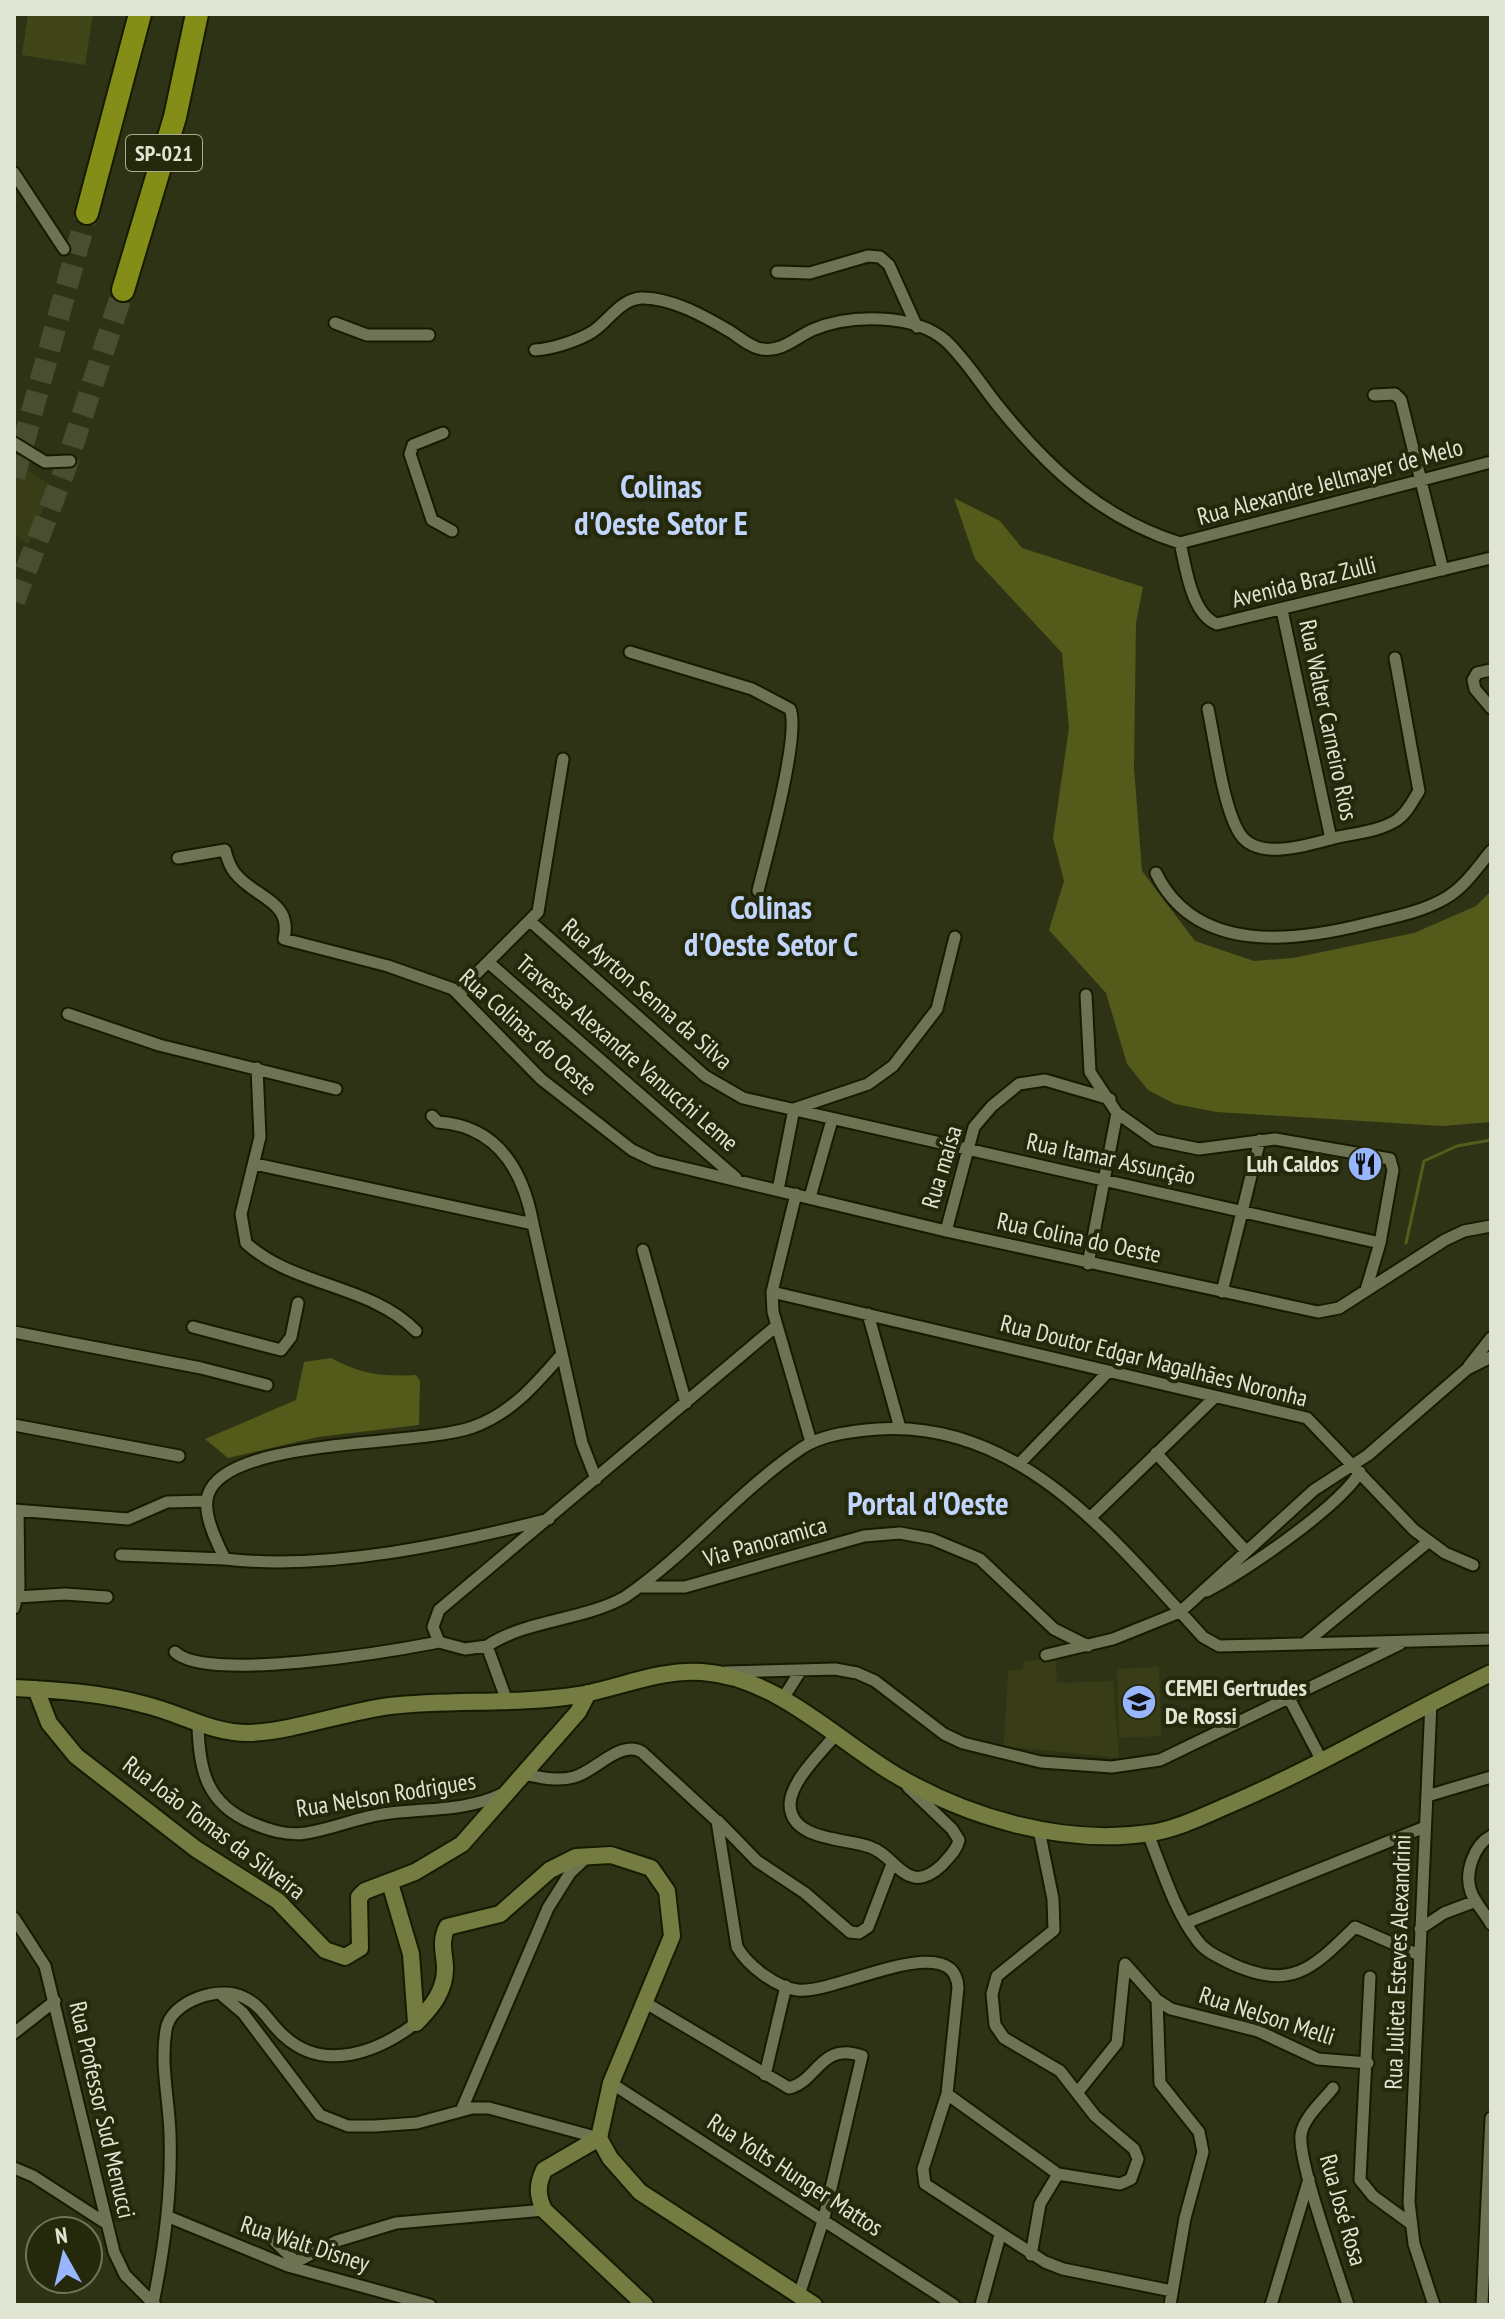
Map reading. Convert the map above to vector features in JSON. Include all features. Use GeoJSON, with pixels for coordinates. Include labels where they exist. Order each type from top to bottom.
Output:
{"type":"FeatureCollection","features":[{"type":"Feature","properties":{"kind":"highway","name":"SP-021"},"geometry":{"type":"LineString","coordinates":[[87,213],[140,14]]}},
{"type":"Feature","properties":{"kind":"highway","name":"SP-021"},"geometry":{"type":"LineString","coordinates":[[123,290],[175,117],[197,14]]}},
{"type":"Feature","properties":{"kind":"street"},"geometry":{"type":"LineString","coordinates":[[14,173],[64,249]]}},
{"type":"Feature","properties":{"kind":"street"},"geometry":{"type":"LineString","coordinates":[[777,272],[810,273],[868,256],[880,257],[889,265],[917,327]]}},
{"type":"Feature","properties":{"kind":"street"},"geometry":{"type":"LineString","coordinates":[[535,350],[591,333],[623,304],[642,298],[671,304],[712,321],[759,349],[774,349],[815,329],[856,320],[880,319],[917,327],[945,341],[1026,439],[1067,481],[1114,515],[1154,535],[1180,543]]}},
{"type":"Feature","properties":{"kind":"street"},"geometry":{"type":"LineString","coordinates":[[335,323],[367,335],[429,335]]}},
{"type":"Feature","properties":{"kind":"street"},"geometry":{"type":"LineString","coordinates":[[1374,395],[1395,394],[1401,400],[1443,570]]}},
{"type":"Feature","properties":{"kind":"street"},"geometry":{"type":"LineString","coordinates":[[443,433],[413,445],[410,450],[432,520],[452,531]]}},
{"type":"Feature","properties":{"kind":"street"},"geometry":{"type":"LineString","coordinates":[[14,443],[45,462],[70,461]]}},
{"type":"Feature","properties":{"kind":"street","name":"Rua Alexandre Jellmayer de Melo"},"geometry":{"type":"LineString","coordinates":[[1180,543],[1491,462]]}},
{"type":"Feature","properties":{"kind":"street","name":"Avenida Braz Zulli"},"geometry":{"type":"LineString","coordinates":[[1180,543],[1198,604],[1212,622],[1226,624],[1491,558]]}},
{"type":"Feature","properties":{"kind":"street","name":"Rua Walter Carneiro Rios"},"geometry":{"type":"LineString","coordinates":[[1282,610],[1331,839]]}},
{"type":"Feature","properties":{"kind":"street"},"geometry":{"type":"LineString","coordinates":[[630,652],[752,689],[790,709],[795,723],[781,805],[758,891]]}},
{"type":"Feature","properties":{"kind":"street"},"geometry":{"type":"LineString","coordinates":[[1208,709],[1232,815],[1241,836],[1254,845],[1287,850],[1384,827],[1398,820],[1419,791],[1395,658]]}},
{"type":"Feature","properties":{"kind":"street"},"geometry":{"type":"LineString","coordinates":[[1491,670],[1477,673],[1473,680],[1475,689],[1491,708]]}},
{"type":"Feature","properties":{"kind":"street"},"geometry":{"type":"LineString","coordinates":[[460,995],[530,921],[541,904],[563,759]]}},
{"type":"Feature","properties":{"kind":"street","name":"Rua Colinas do Oeste"},"geometry":{"type":"LineString","coordinates":[[178,858],[225,850],[234,872],[280,908],[286,917],[284,939],[439,982],[460,995],[523,1064],[632,1150],[655,1161],[778,1190]]}},
{"type":"Feature","properties":{"kind":"street"},"geometry":{"type":"LineString","coordinates":[[1156,873],[1171,899],[1206,925],[1257,937],[1298,939],[1428,907],[1462,886],[1491,851]]}},
{"type":"Feature","properties":{"kind":"street","name":"Rua Ayrton Senna da Silva"},"geometry":{"type":"LineString","coordinates":[[530,921],[705,1076],[743,1098],[832,1120]]}},
{"type":"Feature","properties":{"kind":"street"},"geometry":{"type":"LineString","coordinates":[[778,1190],[794,1109],[868,1084],[893,1066],[937,1009],[955,937]]}},
{"type":"Feature","properties":{"kind":"street","name":"Travessa Alexandre Vanucchi Leme"},"geometry":{"type":"LineString","coordinates":[[488,962],[736,1178]]}},
{"type":"Feature","properties":{"kind":"street"},"geometry":{"type":"LineString","coordinates":[[1086,995],[1090,1072],[1117,1113],[1155,1140],[1199,1149],[1260,1140],[1387,1156],[1393,1170],[1380,1243],[1366,1290]]}},
{"type":"Feature","properties":{"kind":"street"},"geometry":{"type":"LineString","coordinates":[[68,1014],[159,1045],[336,1089]]}},
{"type":"Feature","properties":{"kind":"street"},"geometry":{"type":"LineString","coordinates":[[257,1068],[260,1137],[241,1214],[246,1243],[286,1269],[372,1301],[416,1331]]}},
{"type":"Feature","properties":{"kind":"street","name":"Rua maísa"},"geometry":{"type":"LineString","coordinates":[[946,1231],[965,1151],[983,1117],[1019,1084],[1045,1080],[1110,1099]]}},
{"type":"Feature","properties":{"kind":"street"},"geometry":{"type":"LineString","coordinates":[[1088,1264],[1117,1113]]}},
{"type":"Feature","properties":{"kind":"street"},"geometry":{"type":"LineString","coordinates":[[432,1116],[438,1122],[468,1125],[489,1138],[518,1176],[527,1196],[582,1443],[596,1479]]}},
{"type":"Feature","properties":{"kind":"street"},"geometry":{"type":"LineString","coordinates":[[810,1197],[832,1120]]}},
{"type":"Feature","properties":{"kind":"street","name":"Rua Itamar Assunção"},"geometry":{"type":"LineString","coordinates":[[832,1120],[1380,1243]]}},
{"type":"Feature","properties":{"kind":"street"},"geometry":{"type":"LineString","coordinates":[[1222,1292],[1260,1140]]}},
{"type":"Feature","properties":{"kind":"street"},"geometry":{"type":"LineString","coordinates":[[255,1164],[533,1224]]}},
{"type":"Feature","properties":{"kind":"street","name":"Rua Colina do Oeste"},"geometry":{"type":"LineString","coordinates":[[778,1190],[1088,1264],[1318,1312],[1339,1308],[1445,1240],[1464,1231],[1491,1226]]}},
{"type":"Feature","properties":{"kind":"street"},"geometry":{"type":"LineString","coordinates":[[796,1194],[772,1292],[775,1327],[811,1442]]}},
{"type":"Feature","properties":{"kind":"street"},"geometry":{"type":"LineString","coordinates":[[643,1250],[686,1403]]}},
{"type":"Feature","properties":{"kind":"street","name":"Rua Doutor Edgar Magalhães Noronha"},"geometry":{"type":"LineString","coordinates":[[772,1292],[1307,1418],[1359,1476],[1428,1542],[1473,1565]]}},
{"type":"Feature","properties":{"kind":"street"},"geometry":{"type":"LineString","coordinates":[[193,1327],[281,1350],[291,1337],[298,1303]]}},
{"type":"Feature","properties":{"kind":"street"},"geometry":{"type":"LineString","coordinates":[[868,1314],[900,1428]]}},
{"type":"Feature","properties":{"kind":"street"},"geometry":{"type":"LineString","coordinates":[[439,1642],[433,1627],[439,1610],[775,1327]]}},
{"type":"Feature","properties":{"kind":"street"},"geometry":{"type":"LineString","coordinates":[[14,1332],[201,1368],[267,1385]]}},
{"type":"Feature","properties":{"kind":"street"},"geometry":{"type":"LineString","coordinates":[[1046,1655],[1088,1646],[1180,1612],[1314,1490],[1368,1455],[1467,1369],[1491,1338]]}},
{"type":"Feature","properties":{"kind":"street"},"geometry":{"type":"LineString","coordinates":[[225,1559],[207,1501],[214,1484],[223,1475],[259,1457],[420,1440],[474,1427],[501,1415],[519,1401],[562,1354]]}},
{"type":"Feature","properties":{"kind":"street"},"geometry":{"type":"LineString","coordinates":[[1467,1369],[1491,1357]]}},
{"type":"Feature","properties":{"kind":"street"},"geometry":{"type":"LineString","coordinates":[[1020,1463],[1108,1372]]}},
{"type":"Feature","properties":{"kind":"street"},"geometry":{"type":"LineString","coordinates":[[1090,1518],[1215,1397]]}},
{"type":"Feature","properties":{"kind":"street"},"geometry":{"type":"LineString","coordinates":[[14,1425],[179,1456]]}},
{"type":"Feature","properties":{"kind":"street"},"geometry":{"type":"LineString","coordinates":[[175,1652],[188,1660],[243,1666],[439,1642],[465,1649],[487,1646],[505,1636],[609,1606],[639,1587],[811,1442],[868,1430],[900,1428],[951,1435],[1020,1463],[1040,1475],[1090,1518],[1203,1637],[1219,1646],[1491,1639]]}},
{"type":"Feature","properties":{"kind":"street"},"geometry":{"type":"LineString","coordinates":[[1156,1453],[1245,1550]]}},
{"type":"Feature","properties":{"kind":"street"},"geometry":{"type":"LineString","coordinates":[[1200,1595],[1261,1558],[1339,1497],[1359,1476],[1368,1455]]}},
{"type":"Feature","properties":{"kind":"street"},"geometry":{"type":"LineString","coordinates":[[107,1597],[65,1594],[16,1602],[16,1510],[128,1519],[167,1502],[207,1501]]}},
{"type":"Feature","properties":{"kind":"street"},"geometry":{"type":"LineString","coordinates":[[121,1555],[298,1560],[440,1544],[549,1519]]}},
{"type":"Feature","properties":{"kind":"street","name":"Via Panoramica"},"geometry":{"type":"LineString","coordinates":[[639,1587],[685,1587],[864,1536],[900,1533],[932,1539],[980,1559],[1054,1629],[1088,1646]]}},
{"type":"Feature","properties":{"kind":"street"},"geometry":{"type":"LineString","coordinates":[[1304,1644],[1428,1542]]}},
{"type":"Feature","properties":{"kind":"street"},"geometry":{"type":"LineString","coordinates":[[14,1688],[115,1698],[149,1705],[227,1733],[255,1733],[395,1706],[507,1701],[588,1693],[681,1672],[835,1669],[866,1675],[931,1725],[963,1743],[1041,1762],[1112,1767],[1160,1760],[1290,1700],[1404,1642]]}},
{"type":"Feature","properties":{"kind":"street"},"geometry":{"type":"LineString","coordinates":[[487,1646],[507,1701]]}},
{"type":"Feature","properties":{"kind":"street"},"geometry":{"type":"LineString","coordinates":[[782,1700],[801,1670]]}},
{"type":"Feature","properties":{"kind":"street"},"geometry":{"type":"LineString","coordinates":[[713,1673],[782,1700],[837,1733],[895,1775],[952,1829],[959,1840],[955,1850],[932,1873],[914,1877],[872,1847],[812,1833],[793,1818],[793,1791],[837,1733]]}},
{"type":"Feature","properties":{"kind":"street"},"geometry":{"type":"LineString","coordinates":[[895,1775],[980,1812],[1039,1830],[1087,1835],[1148,1834],[1203,1816],[1322,1761],[1491,1673]]}},
{"type":"Feature","properties":{"kind":"street","name":"Rua João Tomas da Silveira"},"geometry":{"type":"LineString","coordinates":[[36,1689],[49,1723],[76,1756],[196,1849],[278,1901],[335,1956],[355,1954],[360,1948],[359,1897],[365,1891],[390,1883],[462,1844],[578,1712],[588,1693]]}},
{"type":"Feature","properties":{"kind":"street"},"geometry":{"type":"LineString","coordinates":[[1290,1700],[1322,1761]]}},
{"type":"Feature","properties":{"kind":"street","name":"Rua Julieta Esteves Alexandrini"},"geometry":{"type":"LineString","coordinates":[[1431,1702],[1410,2223],[1434,2305]]}},
{"type":"Feature","properties":{"kind":"street","name":"Rua Nelson Rodrigues"},"geometry":{"type":"LineString","coordinates":[[198,1725],[199,1753],[212,1794],[239,1817],[283,1833],[303,1833],[378,1814],[477,1804],[506,1793]]}},
{"type":"Feature","properties":{"kind":"street"},"geometry":{"type":"LineString","coordinates":[[523,1774],[571,1778],[622,1751],[638,1749],[757,1861],[805,1893],[850,1932],[862,1932],[868,1927],[892,1864]]}},
{"type":"Feature","properties":{"kind":"street"},"geometry":{"type":"LineString","coordinates":[[1427,1796],[1491,1777]]}},
{"type":"Feature","properties":{"kind":"street"},"geometry":{"type":"LineString","coordinates":[[717,1821],[737,1947],[748,1961],[786,1986],[814,1989],[921,1961],[949,1965],[955,1971],[958,1988],[947,2094],[923,2180],[1031,2255],[1063,2269],[1172,2291]]}},
{"type":"Feature","properties":{"kind":"street"},"geometry":{"type":"LineString","coordinates":[[1186,1923],[1425,1827]]}},
{"type":"Feature","properties":{"kind":"street"},"geometry":{"type":"LineString","coordinates":[[947,2094],[1058,2174],[1120,2184],[1131,2179],[1138,2165],[1134,2149],[1095,2116],[1060,2071],[1004,2038],[995,2025],[992,1994],[997,1976],[1054,1930],[1053,1899],[1039,1830]]}},
{"type":"Feature","properties":{"kind":"street"},"geometry":{"type":"LineString","coordinates":[[1148,1834],[1186,1923],[1198,1943],[1211,1953],[1269,1977],[1290,1976],[1319,1962],[1355,1927],[1419,1955]]}},
{"type":"Feature","properties":{"kind":"street"},"geometry":{"type":"LineString","coordinates":[[1491,1836],[1480,1844],[1469,1872],[1471,1892],[1491,1924]]}},
{"type":"Feature","properties":{"kind":"street"},"geometry":{"type":"LineString","coordinates":[[461,2111],[548,1908],[570,1873],[591,1854]]}},
{"type":"Feature","properties":{"kind":"street"},"geometry":{"type":"LineString","coordinates":[[154,2304],[169,2217],[170,2136],[164,2043],[168,2018],[186,2002],[223,1996],[247,1999],[281,2034],[313,2054],[332,2056],[375,2049],[416,2023],[441,1989],[445,1963],[442,1944],[447,1927],[500,1914],[550,1870],[591,1854],[611,1855],[651,1868],[667,1891],[672,1936],[611,2083],[599,2138],[610,2158],[640,2192],[814,2305]]}},
{"type":"Feature","properties":{"kind":"street"},"geometry":{"type":"LineString","coordinates":[[390,1883],[411,1954],[416,2023]]}},
{"type":"Feature","properties":{"kind":"street"},"geometry":{"type":"LineString","coordinates":[[1420,1929],[1444,1913],[1476,1901]]}},
{"type":"Feature","properties":{"kind":"street","name":"Rua Professor Sud Menucci"},"geometry":{"type":"LineString","coordinates":[[14,1918],[45,1966],[102,2215]]}},
{"type":"Feature","properties":{"kind":"street","name":"Rua Nelson Melli"},"geometry":{"type":"LineString","coordinates":[[1077,2093],[1117,2043],[1125,1964],[1157,2000],[1186,2014],[1258,2031],[1318,2059],[1368,2063]]}},
{"type":"Feature","properties":{"kind":"street"},"geometry":{"type":"LineString","coordinates":[[1370,1977],[1360,2180],[1373,2196],[1410,2223]]}},
{"type":"Feature","properties":{"kind":"street"},"geometry":{"type":"LineString","coordinates":[[765,2075],[786,1986]]}},
{"type":"Feature","properties":{"kind":"street"},"geometry":{"type":"LineString","coordinates":[[223,1996],[243,2013],[307,2099],[331,2122],[348,2126],[417,2123],[461,2111],[489,2108],[599,2138]]}},
{"type":"Feature","properties":{"kind":"street"},"geometry":{"type":"LineString","coordinates":[[1157,2000],[1160,2083],[1199,2132],[1203,2152],[1185,2218],[1170,2305]]}},
{"type":"Feature","properties":{"kind":"street"},"geometry":{"type":"LineString","coordinates":[[14,2033],[55,2001]]}},
{"type":"Feature","properties":{"kind":"street"},"geometry":{"type":"LineString","coordinates":[[646,2003],[791,2088],[827,2058],[844,2053],[862,2056],[824,2218],[799,2295]]}},
{"type":"Feature","properties":{"kind":"street","name":"Rua Yolts Hunger Mattos"},"geometry":{"type":"LineString","coordinates":[[611,2083],[824,2218],[954,2305]]}},
{"type":"Feature","properties":{"kind":"street","name":"Rua José Rosa"},"geometry":{"type":"LineString","coordinates":[[1333,2088],[1302,2130],[1302,2144],[1348,2305]]}},
{"type":"Feature","properties":{"kind":"street"},"geometry":{"type":"LineString","coordinates":[[1482,2305],[1491,2118]]}},
{"type":"Feature","properties":{"kind":"street"},"geometry":{"type":"LineString","coordinates":[[599,2138],[544,2170],[538,2190],[544,2210],[645,2305]]}},
{"type":"Feature","properties":{"kind":"street"},"geometry":{"type":"LineString","coordinates":[[14,2168],[33,2176],[93,2215]]}},
{"type":"Feature","properties":{"kind":"street"},"geometry":{"type":"LineString","coordinates":[[1031,2255],[1040,2204],[1058,2174]]}},
{"type":"Feature","properties":{"kind":"street"},"geometry":{"type":"LineString","coordinates":[[1271,2305],[1309,2177]]}},
{"type":"Feature","properties":{"kind":"street"},"geometry":{"type":"LineString","coordinates":[[264,2231],[292,2264],[344,2238],[396,2223],[544,2210]]}},
{"type":"Feature","properties":{"kind":"street","name":"Rua Walt Disney"},"geometry":{"type":"LineString","coordinates":[[169,2217],[292,2264],[430,2305]]}},
{"type":"Feature","properties":{"kind":"street","name":"Rua Professor Sud Menucci"},"geometry":{"type":"LineString","coordinates":[[104,2222],[125,2275],[154,2304]]}},
{"type":"Feature","properties":{"kind":"street"},"geometry":{"type":"LineString","coordinates":[[981,2305],[1000,2235]]}},
{"type":"Feature","properties":{"kind":"shaded area"},"geometry":{"type":"Polygon","coordinates":[[[28,14],[93,14],[85,65],[22,55],[28,14]]]}},
{"type":"Feature","properties":{"kind":"shaded area"},"geometry":{"type":"Polygon","coordinates":[[[14,466],[23,467],[53,487],[28,544],[14,534],[14,466]]]}},
{"type":"Feature","properties":{"kind":"shaded area"},"geometry":{"type":"Polygon","coordinates":[[[954,498],[1000,521],[1022,548],[1143,587],[1136,623],[1134,768],[1142,871],[1195,941],[1254,961],[1293,958],[1414,933],[1476,906],[1491,891],[1491,1122],[1442,1126],[1216,1112],[1175,1104],[1148,1090],[1127,1064],[1106,993],[1049,930],[1064,881],[1053,838],[1069,728],[1062,653],[975,559],[954,498]]]}},
{"type":"Feature","properties":{"kind":"shaded area"},"geometry":{"type":"Polygon","coordinates":[[[331,1358],[372,1373],[416,1375],[420,1381],[419,1425],[318,1437],[228,1458],[205,1439],[296,1400],[304,1362],[331,1358]]]}},
{"type":"Feature","properties":{"kind":"shaded area"},"geometry":{"type":"Polygon","coordinates":[[[1056,1659],[1057,1683],[1113,1681],[1119,1758],[1004,1746],[1008,1671],[1023,1669],[1023,1661],[1056,1659]]]}},
{"type":"Feature","properties":{"kind":"shaded area","name":"CEMEI Gertrudes De Rossi"},"geometry":{"type":"Polygon","coordinates":[[[1159,1667],[1161,1736],[1119,1738],[1117,1669],[1159,1667]]]}},
{"type":"Feature","properties":{"kind":"waterway"},"geometry":{"type":"LineString","coordinates":[[1406,1243],[1424,1161],[1457,1146],[1491,1140]]}},
{"type":"Feature","properties":{"kind":"tunnel"},"geometry":{"type":"LineString","coordinates":[[14,477],[87,213]]}},
{"type":"Feature","properties":{"kind":"tunnel"},"geometry":{"type":"LineString","coordinates":[[14,601],[64,472],[123,290]]}},
{"type":"Feature","properties":{"kind":"place","name":"Luh Caldos"},"geometry":{"type":"Point","coordinates":[1365,1164]}},
{"type":"Feature","properties":{"kind":"place","name":"CEMEI Gertrudes De Rossi"},"geometry":{"type":"Point","coordinates":[1139,1702]}},
{"type":"Feature","properties":{"kind":"district","name":"Colinas d'Oeste Setor E"},"geometry":{"type":"Point","coordinates":[661,506]}},
{"type":"Feature","properties":{"kind":"district","name":"Colinas d'Oeste Setor C"},"geometry":{"type":"Point","coordinates":[771,926]}},
{"type":"Feature","properties":{"kind":"district","name":"Portal d'Oeste"},"geometry":{"type":"Point","coordinates":[928,1504]}}]}
